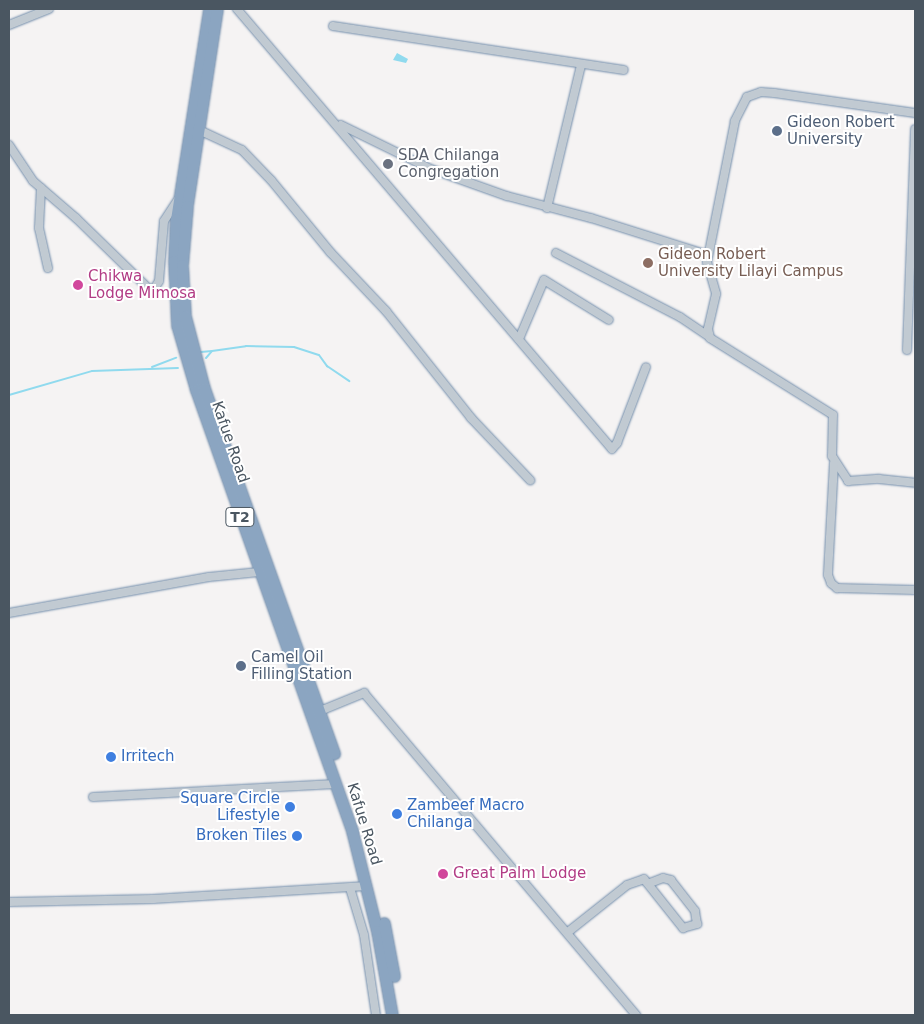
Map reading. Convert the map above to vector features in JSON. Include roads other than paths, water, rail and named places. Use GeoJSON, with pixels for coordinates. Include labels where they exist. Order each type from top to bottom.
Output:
{"type":"FeatureCollection","features":[{"type":"Feature","properties":{"kind":"highway","name":"Kafue Road"},"geometry":{"type":"LineString","coordinates":[[208,9],[180,198],[174,261],[180,340],[259,572],[336,784],[367,886],[392,1015]]}},
{"type":"Feature","properties":{"kind":"highway","name":"Kafue Road"},"geometry":{"type":"LineString","coordinates":[[217,9],[198,130],[183,255],[183,296],[189,338],[207,397],[320,711],[370,868],[390,950],[399,1015]]}},
{"type":"Feature","properties":{"kind":"street"},"geometry":{"type":"LineString","coordinates":[[9,26],[49,9]]}},
{"type":"Feature","properties":{"kind":"street"},"geometry":{"type":"LineString","coordinates":[[237,9],[337,123],[612,449],[617,443],[646,367]]}},
{"type":"Feature","properties":{"kind":"street"},"geometry":{"type":"LineString","coordinates":[[333,26],[624,70]]}},
{"type":"Feature","properties":{"kind":"street"},"geometry":{"type":"LineString","coordinates":[[547,208],[581,65]]}},
{"type":"Feature","properties":{"kind":"street"},"geometry":{"type":"LineString","coordinates":[[708,336],[716,294],[708,268],[708,255],[736,121],[747,97],[761,92],[774,93],[915,113]]}},
{"type":"Feature","properties":{"kind":"street"},"geometry":{"type":"LineString","coordinates":[[337,123],[432,169],[547,208],[708,255]]}},
{"type":"Feature","properties":{"kind":"street"},"geometry":{"type":"LineString","coordinates":[[907,350],[915,129]]}},
{"type":"Feature","properties":{"kind":"street"},"geometry":{"type":"LineString","coordinates":[[198,130],[242,150],[271,180],[332,253],[386,311],[471,418],[530,480]]}},
{"type":"Feature","properties":{"kind":"street"},"geometry":{"type":"LineString","coordinates":[[9,145],[28,176],[148,289],[158,284],[164,222],[180,198]]}},
{"type":"Feature","properties":{"kind":"street"},"geometry":{"type":"LineString","coordinates":[[41,188],[39,228],[48,268]]}},
{"type":"Feature","properties":{"kind":"street"},"geometry":{"type":"LineString","coordinates":[[556,253],[680,317],[834,416],[831,440],[834,462],[828,575],[831,583],[837,588],[915,590]]}},
{"type":"Feature","properties":{"kind":"street"},"geometry":{"type":"LineString","coordinates":[[519,339],[544,280],[609,320]]}},
{"type":"Feature","properties":{"kind":"street"},"geometry":{"type":"LineString","coordinates":[[834,462],[850,482],[879,479],[915,483]]}},
{"type":"Feature","properties":{"kind":"street"},"geometry":{"type":"LineString","coordinates":[[9,613],[209,577],[259,572]]}},
{"type":"Feature","properties":{"kind":"street"},"geometry":{"type":"LineString","coordinates":[[320,711],[364,693],[470,822],[568,932],[636,1015]]}},
{"type":"Feature","properties":{"kind":"street"},"geometry":{"type":"LineString","coordinates":[[93,797],[336,784]]}},
{"type":"Feature","properties":{"kind":"street"},"geometry":{"type":"LineString","coordinates":[[568,932],[634,881],[644,879],[650,883],[683,928],[697,924],[694,910],[671,880],[663,878],[650,883]]}},
{"type":"Feature","properties":{"kind":"street"},"geometry":{"type":"LineString","coordinates":[[9,902],[171,898],[367,886]]}},
{"type":"Feature","properties":{"kind":"street"},"geometry":{"type":"LineString","coordinates":[[350,888],[364,935],[376,1015]]}},
{"type":"Feature","properties":{"kind":"street"},"geometry":{"type":"LineString","coordinates":[[372,991],[388,989]]}},
{"type":"Feature","properties":{"kind":"water"},"geometry":{"type":"Polygon","coordinates":[[[397,53],[408,59],[406,63],[393,60],[397,53]]]}},
{"type":"Feature","properties":{"kind":"waterway"},"geometry":{"type":"LineString","coordinates":[[206,358],[212,351],[246,346],[294,347],[319,355],[327,366],[349,381]]}},
{"type":"Feature","properties":{"kind":"waterway"},"geometry":{"type":"LineString","coordinates":[[201,352],[212,351]]}},
{"type":"Feature","properties":{"kind":"waterway"},"geometry":{"type":"LineString","coordinates":[[152,367],[176,358]]}},
{"type":"Feature","properties":{"kind":"waterway"},"geometry":{"type":"LineString","coordinates":[[9,395],[92,371],[178,368]]}},
{"type":"Feature","properties":{"kind":"place","name":"Gideon Robert University"},"geometry":{"type":"Point","coordinates":[777,131]}},
{"type":"Feature","properties":{"kind":"place","name":"SDA Chilanga Congregation"},"geometry":{"type":"Point","coordinates":[388,164]}},
{"type":"Feature","properties":{"kind":"place","name":"Gideon Robert University Lilayi Campus"},"geometry":{"type":"Point","coordinates":[648,263]}},
{"type":"Feature","properties":{"kind":"place","name":"Chikwa Lodge Mimosa"},"geometry":{"type":"Point","coordinates":[78,285]}},
{"type":"Feature","properties":{"kind":"place","name":"Camel Oil Filling Station"},"geometry":{"type":"Point","coordinates":[241,666]}},
{"type":"Feature","properties":{"kind":"place","name":"Irritech"},"geometry":{"type":"Point","coordinates":[111,757]}},
{"type":"Feature","properties":{"kind":"place","name":"Square Circle Lifestyle"},"geometry":{"type":"Point","coordinates":[290,807]}},
{"type":"Feature","properties":{"kind":"place","name":"Zambeef Macro Chilanga"},"geometry":{"type":"Point","coordinates":[397,814]}},
{"type":"Feature","properties":{"kind":"place","name":"Broken Tiles"},"geometry":{"type":"Point","coordinates":[297,836]}},
{"type":"Feature","properties":{"kind":"place","name":"Great Palm Lodge"},"geometry":{"type":"Point","coordinates":[443,874]}}]}
